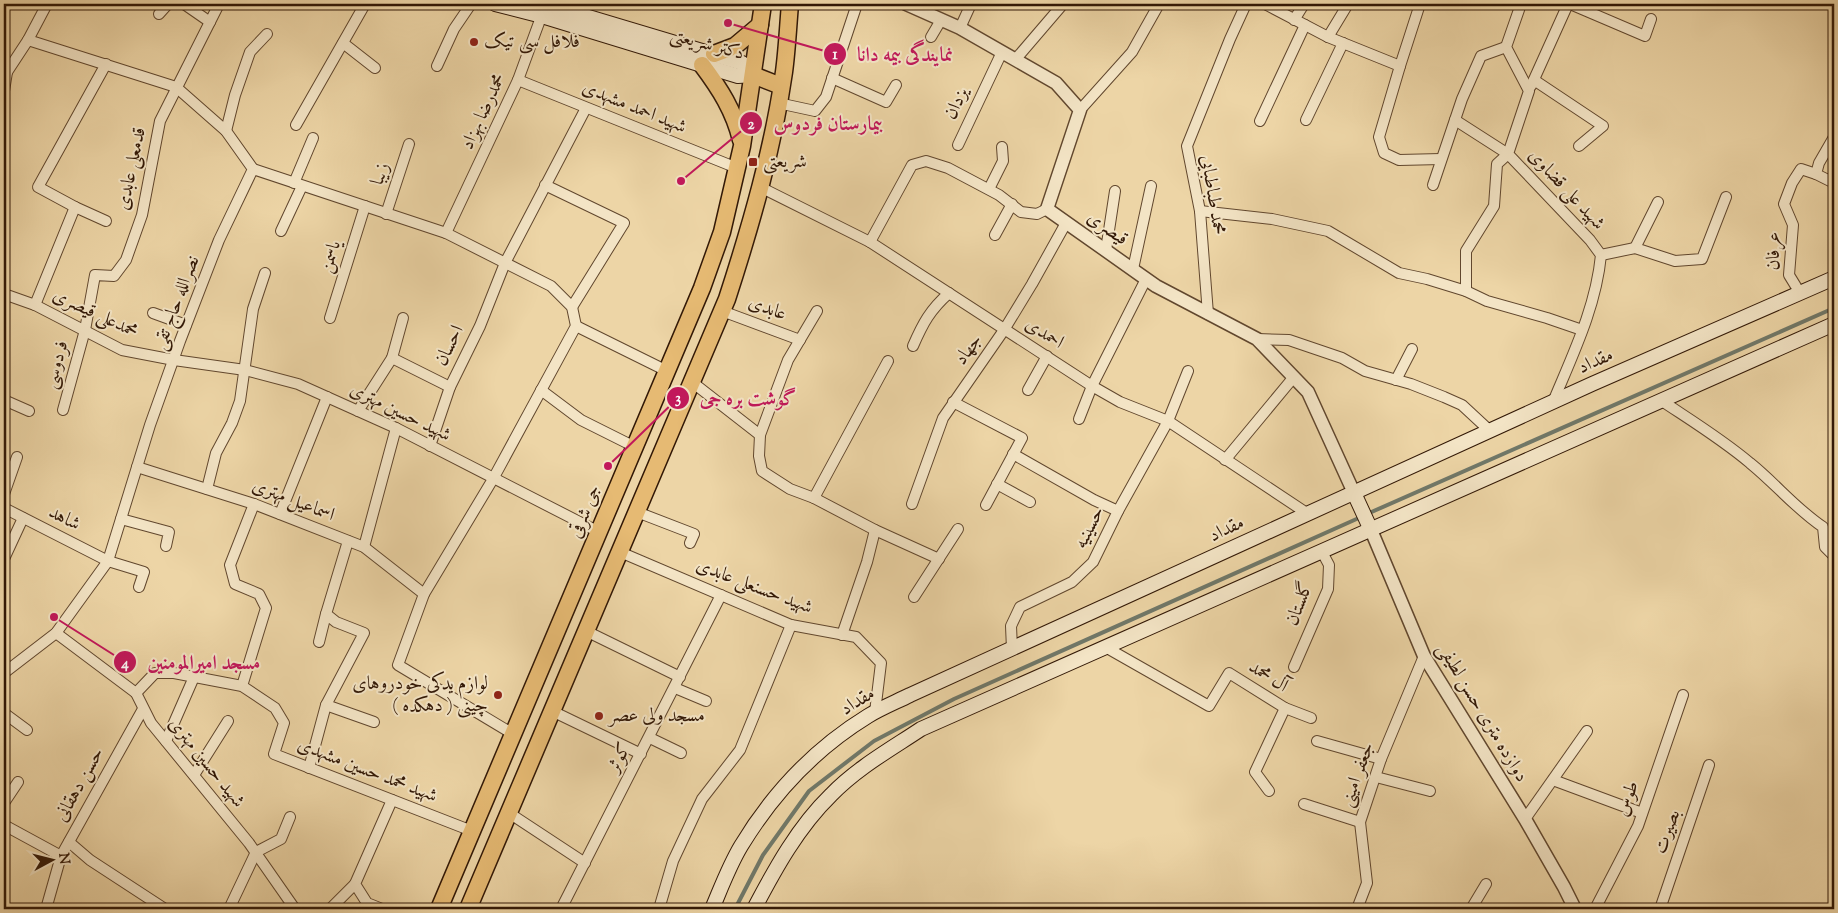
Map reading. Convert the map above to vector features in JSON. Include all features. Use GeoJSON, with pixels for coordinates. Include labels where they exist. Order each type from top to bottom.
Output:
{"type":"FeatureCollection","features":[{"type":"Feature","properties":{"kind":"main road","name":"دکتر شریعتی"},"geometry":{"type":"LineString","coordinates":[[496,4],[545,7],[708,59],[742,63],[753,75]]}},
{"type":"Feature","properties":{"kind":"main road","name":"جی شرقی"},"geometry":{"type":"LineString","coordinates":[[439,909],[702,288],[722,232],[742,146],[763,4]]}},
{"type":"Feature","properties":{"kind":"main road"},"geometry":{"type":"LineString","coordinates":[[468,909],[722,311],[746,239],[769,154],[782,86],[790,4]]}},
{"type":"Feature","properties":{"kind":"main road"},"geometry":{"type":"LineString","coordinates":[[742,146],[737,122],[708,59],[735,46],[760,25]]}},
{"type":"Feature","properties":{"kind":"main road"},"geometry":{"type":"LineString","coordinates":[[753,75],[782,86]]}},
{"type":"Feature","properties":{"kind":"main road","name":"مقداد"},"geometry":{"type":"LineString","coordinates":[[712,909],[740,848],[769,804],[800,769],[831,742],[875,712],[1553,402],[1834,278]]}},
{"type":"Feature","properties":{"kind":"main road"},"geometry":{"type":"LineString","coordinates":[[754,909],[774,871],[803,828],[831,795],[856,773],[922,729],[1662,400],[1831,328]]}},
{"type":"Feature","properties":{"kind":"main road"},"geometry":{"type":"LineString","coordinates":[[1354,493],[1371,530]]}},
{"type":"Feature","properties":{"kind":"street"},"geometry":{"type":"LineString","coordinates":[[4,91],[5,71],[28,40],[47,4]]}},
{"type":"Feature","properties":{"kind":"street"},"geometry":{"type":"LineString","coordinates":[[159,14],[168,4]]}},
{"type":"Feature","properties":{"kind":"street"},"geometry":{"type":"LineString","coordinates":[[184,4],[210,22]]}},
{"type":"Feature","properties":{"kind":"street","name":"قدمعلی عابدی"},"geometry":{"type":"LineString","coordinates":[[85,330],[95,275],[114,276],[126,260],[142,215],[160,121],[219,4]]}},
{"type":"Feature","properties":{"kind":"street"},"geometry":{"type":"LineString","coordinates":[[296,125],[365,4]]}},
{"type":"Feature","properties":{"kind":"street"},"geometry":{"type":"LineString","coordinates":[[437,66],[454,29],[471,4]]}},
{"type":"Feature","properties":{"kind":"street"},"geometry":{"type":"LineString","coordinates":[[778,102],[815,111],[826,97],[857,4]]}},
{"type":"Feature","properties":{"kind":"street"},"geometry":{"type":"LineString","coordinates":[[960,28],[971,4]]}},
{"type":"Feature","properties":{"kind":"street"},"geometry":{"type":"LineString","coordinates":[[1015,60],[1063,4]]}},
{"type":"Feature","properties":{"kind":"street"},"geometry":{"type":"LineString","coordinates":[[870,242],[912,165],[926,161],[948,168],[989,189],[1021,212],[1037,214],[1047,209],[1080,110],[1132,52],[1159,4]]}},
{"type":"Feature","properties":{"kind":"street","name":"محمد طباطبایی"},"geometry":{"type":"LineString","coordinates":[[1208,314],[1200,211],[1186,146],[1246,4]]}},
{"type":"Feature","properties":{"kind":"street"},"geometry":{"type":"LineString","coordinates":[[1265,4],[1328,37],[1400,66]]}},
{"type":"Feature","properties":{"kind":"street"},"geometry":{"type":"LineString","coordinates":[[1294,20],[1304,4]]}},
{"type":"Feature","properties":{"kind":"street"},"geometry":{"type":"LineString","coordinates":[[1328,37],[1348,4]]}},
{"type":"Feature","properties":{"kind":"street"},"geometry":{"type":"LineString","coordinates":[[1420,4],[1380,137],[1384,153],[1399,160],[1441,159]]}},
{"type":"Feature","properties":{"kind":"street"},"geometry":{"type":"LineString","coordinates":[[1521,4],[1506,47],[1529,91]]}},
{"type":"Feature","properties":{"kind":"street"},"geometry":{"type":"LineString","coordinates":[[1569,4],[1645,36],[1651,19]]}},
{"type":"Feature","properties":{"kind":"street","name":"شهید علی قضاوی"},"geometry":{"type":"LineString","coordinates":[[1553,402],[1590,312],[1599,277],[1601,255],[1590,240],[1508,154],[1529,91],[1569,4]]}},
{"type":"Feature","properties":{"kind":"street"},"geometry":{"type":"LineString","coordinates":[[912,5],[960,28],[1056,83],[1080,110]]}},
{"type":"Feature","properties":{"kind":"street","name":"محمدرضا بهزاد"},"geometry":{"type":"LineString","coordinates":[[446,233],[518,80],[545,7]]}},
{"type":"Feature","properties":{"kind":"street"},"geometry":{"type":"LineString","coordinates":[[931,36],[941,20]]}},
{"type":"Feature","properties":{"kind":"street"},"geometry":{"type":"LineString","coordinates":[[1260,121],[1305,25]]}},
{"type":"Feature","properties":{"kind":"street"},"geometry":{"type":"LineString","coordinates":[[226,131],[235,95],[250,52],[266,34]]}},
{"type":"Feature","properties":{"kind":"street"},"geometry":{"type":"LineString","coordinates":[[28,40],[176,87],[226,131],[253,169],[446,233],[551,286],[572,307],[576,326],[493,478],[424,594],[398,665],[513,734]]}},
{"type":"Feature","properties":{"kind":"street"},"geometry":{"type":"LineString","coordinates":[[343,42],[375,68]]}},
{"type":"Feature","properties":{"kind":"street"},"geometry":{"type":"LineString","coordinates":[[1306,120],[1343,43]]}},
{"type":"Feature","properties":{"kind":"street"},"geometry":{"type":"LineString","coordinates":[[1433,185],[1462,99],[1481,56],[1506,47]]}},
{"type":"Feature","properties":{"kind":"street","name":"یزدان"},"geometry":{"type":"LineString","coordinates":[[958,144],[1002,52]]}},
{"type":"Feature","properties":{"kind":"street"},"geometry":{"type":"LineString","coordinates":[[106,64],[38,187],[106,221]]}},
{"type":"Feature","properties":{"kind":"street"},"geometry":{"type":"LineString","coordinates":[[832,78],[886,102],[896,85]]}},
{"type":"Feature","properties":{"kind":"street","name":"شهید احمد مشهدی"},"geometry":{"type":"LineString","coordinates":[[518,80],[737,168]]}},
{"type":"Feature","properties":{"kind":"street"},"geometry":{"type":"LineString","coordinates":[[1534,80],[1603,126],[1579,146]]}},
{"type":"Feature","properties":{"kind":"street","name":"احسان"},"geometry":{"type":"LineString","coordinates":[[430,446],[450,387],[480,326],[505,263],[586,108]]}},
{"type":"Feature","properties":{"kind":"street"},"geometry":{"type":"LineString","coordinates":[[1455,120],[1508,154],[1497,164],[1494,206],[1466,251],[1466,291]]}},
{"type":"Feature","properties":{"kind":"street"},"geometry":{"type":"LineString","coordinates":[[1834,137],[1819,163],[1816,174],[1834,183]]}},
{"type":"Feature","properties":{"kind":"street"},"geometry":{"type":"LineString","coordinates":[[281,232],[313,138]]}},
{"type":"Feature","properties":{"kind":"street","name":"زیبا"},"geometry":{"type":"LineString","coordinates":[[386,214],[409,144]]}},
{"type":"Feature","properties":{"kind":"street"},"geometry":{"type":"LineString","coordinates":[[989,189],[1003,161],[1002,147]]}},
{"type":"Feature","properties":{"kind":"street","name":"نصرالله حاج تقی"},"geometry":{"type":"LineString","coordinates":[[4,673],[56,633],[108,560],[150,425],[186,325],[219,240],[253,169]]}},
{"type":"Feature","properties":{"kind":"street","name":"عرفان"},"geometry":{"type":"LineString","coordinates":[[1800,293],[1789,274],[1793,225],[1784,204],[1792,183],[1801,169],[1816,174]]}},
{"type":"Feature","properties":{"kind":"street"},"geometry":{"type":"LineString","coordinates":[[545,185],[624,223],[572,307]]}},
{"type":"Feature","properties":{"kind":"street"},"geometry":{"type":"LineString","coordinates":[[1133,269],[1150,186]]}},
{"type":"Feature","properties":{"kind":"street","name":"احمدی"},"geometry":{"type":"LineString","coordinates":[[760,187],[870,242],[1092,386],[1120,402],[1168,421],[1308,514]]}},
{"type":"Feature","properties":{"kind":"street"},"geometry":{"type":"LineString","coordinates":[[1106,250],[1115,191]]}},
{"type":"Feature","properties":{"kind":"street"},"geometry":{"type":"LineString","coordinates":[[1601,255],[1635,248],[1675,261],[1702,259],[1726,197]]}},
{"type":"Feature","properties":{"kind":"street"},"geometry":{"type":"LineString","coordinates":[[1635,248],[1658,202]]}},
{"type":"Feature","properties":{"kind":"street"},"geometry":{"type":"LineString","coordinates":[[995,235],[1012,204]]}},
{"type":"Feature","properties":{"kind":"street","name":"یاسمن"},"geometry":{"type":"LineString","coordinates":[[330,318],[365,206]]}},
{"type":"Feature","properties":{"kind":"street"},"geometry":{"type":"LineString","coordinates":[[35,305],[75,207]]}},
{"type":"Feature","properties":{"kind":"street","name":"قیصری"},"geometry":{"type":"LineString","coordinates":[[1047,209],[1146,279],[1257,339],[1308,392],[1354,493]]}},
{"type":"Feature","properties":{"kind":"street"},"geometry":{"type":"LineString","coordinates":[[1200,211],[1263,218],[1328,231],[1399,273],[1466,291],[1487,301],[1582,330]]}},
{"type":"Feature","properties":{"kind":"street","name":"جهاد"},"geometry":{"type":"LineString","coordinates":[[912,504],[943,418],[1004,330],[1066,223]]}},
{"type":"Feature","properties":{"kind":"street"},"geometry":{"type":"LineString","coordinates":[[207,489],[216,453],[232,423],[240,401],[253,309],[265,273]]}},
{"type":"Feature","properties":{"kind":"street"},"geometry":{"type":"LineString","coordinates":[[1078,419],[1092,386],[1146,279]]}},
{"type":"Feature","properties":{"kind":"street"},"geometry":{"type":"LineString","coordinates":[[913,346],[922,324],[934,306],[949,293]]}},
{"type":"Feature","properties":{"kind":"street","name":"محمدعلی قیصری"},"geometry":{"type":"LineString","coordinates":[[4,294],[35,305],[122,350],[174,360]]}},
{"type":"Feature","properties":{"kind":"street","name":"عابدی"},"geometry":{"type":"LineString","coordinates":[[722,311],[800,340]]}},
{"type":"Feature","properties":{"kind":"street"},"geometry":{"type":"LineString","coordinates":[[818,311],[788,360],[760,435],[759,456],[762,471],[790,489],[814,498],[875,530],[939,559]]}},
{"type":"Feature","properties":{"kind":"street"},"geometry":{"type":"LineString","coordinates":[[152,313],[186,325]]}},
{"type":"Feature","properties":{"kind":"street"},"geometry":{"type":"LineString","coordinates":[[358,411],[392,358],[403,318]]}},
{"type":"Feature","properties":{"kind":"street"},"geometry":{"type":"LineString","coordinates":[[576,326],[667,371]]}},
{"type":"Feature","properties":{"kind":"street","name":"فردوسی"},"geometry":{"type":"LineString","coordinates":[[63,410],[85,330]]}},
{"type":"Feature","properties":{"kind":"street"},"geometry":{"type":"LineString","coordinates":[[1257,339],[1289,340],[1342,358],[1365,371],[1462,404],[1490,431]]}},
{"type":"Feature","properties":{"kind":"street"},"geometry":{"type":"LineString","coordinates":[[1396,380],[1412,349]]}},
{"type":"Feature","properties":{"kind":"street"},"geometry":{"type":"LineString","coordinates":[[1028,390],[1047,356]]}},
{"type":"Feature","properties":{"kind":"street"},"geometry":{"type":"LineString","coordinates":[[392,358],[450,387]]}},
{"type":"Feature","properties":{"kind":"street","name":"شهید حسین مهتری"},"geometry":{"type":"LineString","coordinates":[[174,360],[245,370],[298,384],[396,428],[598,532]]}},
{"type":"Feature","properties":{"kind":"street"},"geometry":{"type":"LineString","coordinates":[[814,498],[888,361]]}},
{"type":"Feature","properties":{"kind":"street","name":"حسینیه"},"geometry":{"type":"LineString","coordinates":[[1012,649],[1011,626],[1020,606],[1072,582],[1093,562],[1118,511],[1168,421],[1188,371]]}},
{"type":"Feature","properties":{"kind":"street"},"geometry":{"type":"LineString","coordinates":[[1225,460],[1293,378]]}},
{"type":"Feature","properties":{"kind":"street"},"geometry":{"type":"LineString","coordinates":[[692,382],[760,435]]}},
{"type":"Feature","properties":{"kind":"street"},"geometry":{"type":"LineString","coordinates":[[541,390],[581,420],[635,447]]}},
{"type":"Feature","properties":{"kind":"street"},"geometry":{"type":"LineString","coordinates":[[280,514],[327,397]]}},
{"type":"Feature","properties":{"kind":"street"},"geometry":{"type":"LineString","coordinates":[[4,400],[30,411]]}},
{"type":"Feature","properties":{"kind":"street"},"geometry":{"type":"LineString","coordinates":[[1662,400],[1751,464],[1805,515],[1823,527],[1825,547],[1834,556]]}},
{"type":"Feature","properties":{"kind":"street"},"geometry":{"type":"LineString","coordinates":[[953,402],[1022,438],[986,504]]}},
{"type":"Feature","properties":{"kind":"street"},"geometry":{"type":"LineString","coordinates":[[364,547],[396,428]]}},
{"type":"Feature","properties":{"kind":"street"},"geometry":{"type":"LineString","coordinates":[[1013,454],[1094,500],[1118,511]]}},
{"type":"Feature","properties":{"kind":"street"},"geometry":{"type":"LineString","coordinates":[[4,494],[16,457]]}},
{"type":"Feature","properties":{"kind":"street","name":"اسماعیل مهتری"},"geometry":{"type":"LineString","coordinates":[[137,468],[254,504],[364,547],[424,594]]}},
{"type":"Feature","properties":{"kind":"street"},"geometry":{"type":"LineString","coordinates":[[997,484],[1030,502]]}},
{"type":"Feature","properties":{"kind":"street"},"geometry":{"type":"LineString","coordinates":[[242,686],[266,608],[259,594],[235,584],[230,565],[254,504]]}},
{"type":"Feature","properties":{"kind":"street","name":"شاهد"},"geometry":{"type":"LineString","coordinates":[[4,508],[108,560],[144,572],[139,587]]}},
{"type":"Feature","properties":{"kind":"street"},"geometry":{"type":"LineString","coordinates":[[637,512],[694,534],[690,543]]}},
{"type":"Feature","properties":{"kind":"street"},"geometry":{"type":"LineString","coordinates":[[4,559],[23,518]]}},
{"type":"Feature","properties":{"kind":"street"},"geometry":{"type":"LineString","coordinates":[[121,519],[169,532],[166,546]]}},
{"type":"Feature","properties":{"kind":"street"},"geometry":{"type":"LineString","coordinates":[[914,597],[958,529]]}},
{"type":"Feature","properties":{"kind":"street"},"geometry":{"type":"LineString","coordinates":[[842,635],[867,562],[875,530]]}},
{"type":"Feature","properties":{"kind":"street","name":"دوازده متری حسن لطیفی"},"geometry":{"type":"LineString","coordinates":[[1371,530],[1424,656],[1525,819],[1564,886],[1575,909]]}},
{"type":"Feature","properties":{"kind":"street"},"geometry":{"type":"LineString","coordinates":[[319,642],[348,541]]}},
{"type":"Feature","properties":{"kind":"street","name":"شهید حسنعلی عابدی"},"geometry":{"type":"LineString","coordinates":[[620,552],[790,625],[856,637],[880,663],[875,712]]}},
{"type":"Feature","properties":{"kind":"street","name":"گلستان"},"geometry":{"type":"LineString","coordinates":[[1294,667],[1328,589],[1328,565],[1322,552]]}},
{"type":"Feature","properties":{"kind":"street","name":"کوثر"},"geometry":{"type":"LineString","coordinates":[[561,909],[722,595]]}},
{"type":"Feature","properties":{"kind":"street"},"geometry":{"type":"LineString","coordinates":[[309,768],[326,705],[364,633],[336,622],[326,614]]}},
{"type":"Feature","properties":{"kind":"street"},"geometry":{"type":"LineString","coordinates":[[659,909],[673,861],[702,799],[740,750],[790,625]]}},
{"type":"Feature","properties":{"kind":"street"},"geometry":{"type":"LineString","coordinates":[[586,631],[680,677]]}},
{"type":"Feature","properties":{"kind":"street","name":"شهید حسین مهتری"},"geometry":{"type":"LineString","coordinates":[[56,633],[136,693],[151,723],[256,852],[295,909]]}},
{"type":"Feature","properties":{"kind":"street","name":"آل محمد"},"geometry":{"type":"LineString","coordinates":[[1107,648],[1209,706],[1229,673],[1285,708],[1255,772],[1269,791]]}},
{"type":"Feature","properties":{"kind":"street","name":"جعفر امینی"},"geometry":{"type":"LineString","coordinates":[[1357,909],[1367,883],[1360,822],[1382,759],[1424,656]]}},
{"type":"Feature","properties":{"kind":"street","name":"شهید محمد حسین مشهدی"},"geometry":{"type":"LineString","coordinates":[[136,693],[155,673],[174,673],[242,686],[275,708],[284,723],[274,754],[472,831]]}},
{"type":"Feature","properties":{"kind":"street"},"geometry":{"type":"LineString","coordinates":[[166,741],[194,677]]}},
{"type":"Feature","properties":{"kind":"street"},"geometry":{"type":"LineString","coordinates":[[675,688],[706,701]]}},
{"type":"Feature","properties":{"kind":"street","name":"طوس"},"geometry":{"type":"LineString","coordinates":[[1595,909],[1638,826],[1683,695]]}},
{"type":"Feature","properties":{"kind":"street"},"geometry":{"type":"LineString","coordinates":[[326,705],[374,722]]}},
{"type":"Feature","properties":{"kind":"street"},"geometry":{"type":"LineString","coordinates":[[1285,708],[1311,718]]}},
{"type":"Feature","properties":{"kind":"street","name":"حسن دهقانی"},"geometry":{"type":"LineString","coordinates":[[46,909],[60,856],[143,709]]}},
{"type":"Feature","properties":{"kind":"street"},"geometry":{"type":"LineString","coordinates":[[552,711],[642,754]]}},
{"type":"Feature","properties":{"kind":"street"},"geometry":{"type":"LineString","coordinates":[[4,713],[27,730]]}},
{"type":"Feature","properties":{"kind":"street"},"geometry":{"type":"LineString","coordinates":[[194,775],[228,721]]}},
{"type":"Feature","properties":{"kind":"street"},"geometry":{"type":"LineString","coordinates":[[1525,819],[1587,730]]}},
{"type":"Feature","properties":{"kind":"street"},"geometry":{"type":"LineString","coordinates":[[650,738],[681,753]]}},
{"type":"Feature","properties":{"kind":"street"},"geometry":{"type":"LineString","coordinates":[[1318,741],[1382,759]]}},
{"type":"Feature","properties":{"kind":"street","name":"بصیرت"},"geometry":{"type":"LineString","coordinates":[[1660,909],[1709,765]]}},
{"type":"Feature","properties":{"kind":"street"},"geometry":{"type":"LineString","coordinates":[[1376,777],[1430,791]]}},
{"type":"Feature","properties":{"kind":"street"},"geometry":{"type":"LineString","coordinates":[[1553,780],[1642,813]]}},
{"type":"Feature","properties":{"kind":"street"},"geometry":{"type":"LineString","coordinates":[[4,803],[18,782]]}},
{"type":"Feature","properties":{"kind":"street"},"geometry":{"type":"LineString","coordinates":[[330,909],[356,884],[392,800]]}},
{"type":"Feature","properties":{"kind":"street"},"geometry":{"type":"LineString","coordinates":[[1304,804],[1360,822]]}},
{"type":"Feature","properties":{"kind":"street"},"geometry":{"type":"LineString","coordinates":[[509,813],[585,863]]}},
{"type":"Feature","properties":{"kind":"street"},"geometry":{"type":"LineString","coordinates":[[229,909],[256,852],[281,840],[290,817]]}},
{"type":"Feature","properties":{"kind":"street"},"geometry":{"type":"LineString","coordinates":[[4,825],[60,856]]}},
{"type":"Feature","properties":{"kind":"street"},"geometry":{"type":"LineString","coordinates":[[69,842],[90,860],[165,909]]}},
{"type":"Feature","properties":{"kind":"street"},"geometry":{"type":"LineString","coordinates":[[356,884],[366,903],[382,909]]}},
{"type":"Feature","properties":{"kind":"street"},"geometry":{"type":"LineString","coordinates":[[1471,909],[1486,884]]}},
{"type":"Feature","properties":{"kind":"waterway"},"geometry":{"type":"LineString","coordinates":[[1367,514],[1834,308]]}},
{"type":"Feature","properties":{"kind":"waterway"},"geometry":{"type":"LineString","coordinates":[[735,909],[763,855],[809,791],[874,741],[954,699],[1361,517]]}},
{"type":"Feature","properties":{"kind":"place","name":"نمایندگی بیمه دانا"},"geometry":{"type":"Point","coordinates":[728,23]}},
{"type":"Feature","properties":{"kind":"place","name":"فلافل سی تیک"},"geometry":{"type":"Point","coordinates":[474,42]}},
{"type":"Feature","properties":{"kind":"place","name":"شریعتی"},"geometry":{"type":"Point","coordinates":[753,162]}},
{"type":"Feature","properties":{"kind":"place","name":"بیمارستان فردوس"},"geometry":{"type":"Point","coordinates":[681,181]}},
{"type":"Feature","properties":{"kind":"place","name":"گوشت بره جی"},"geometry":{"type":"Point","coordinates":[608,466]}},
{"type":"Feature","properties":{"kind":"place","name":"مسجد امیرالمومنین"},"geometry":{"type":"Point","coordinates":[54,617]}},
{"type":"Feature","properties":{"kind":"place","name":"لوازم یدکی خودروهای چینی ( دهکده )"},"geometry":{"type":"Point","coordinates":[498,695]}},
{"type":"Feature","properties":{"kind":"place","name":"مسجد ولی عصر"},"geometry":{"type":"Point","coordinates":[599,716]}}]}
